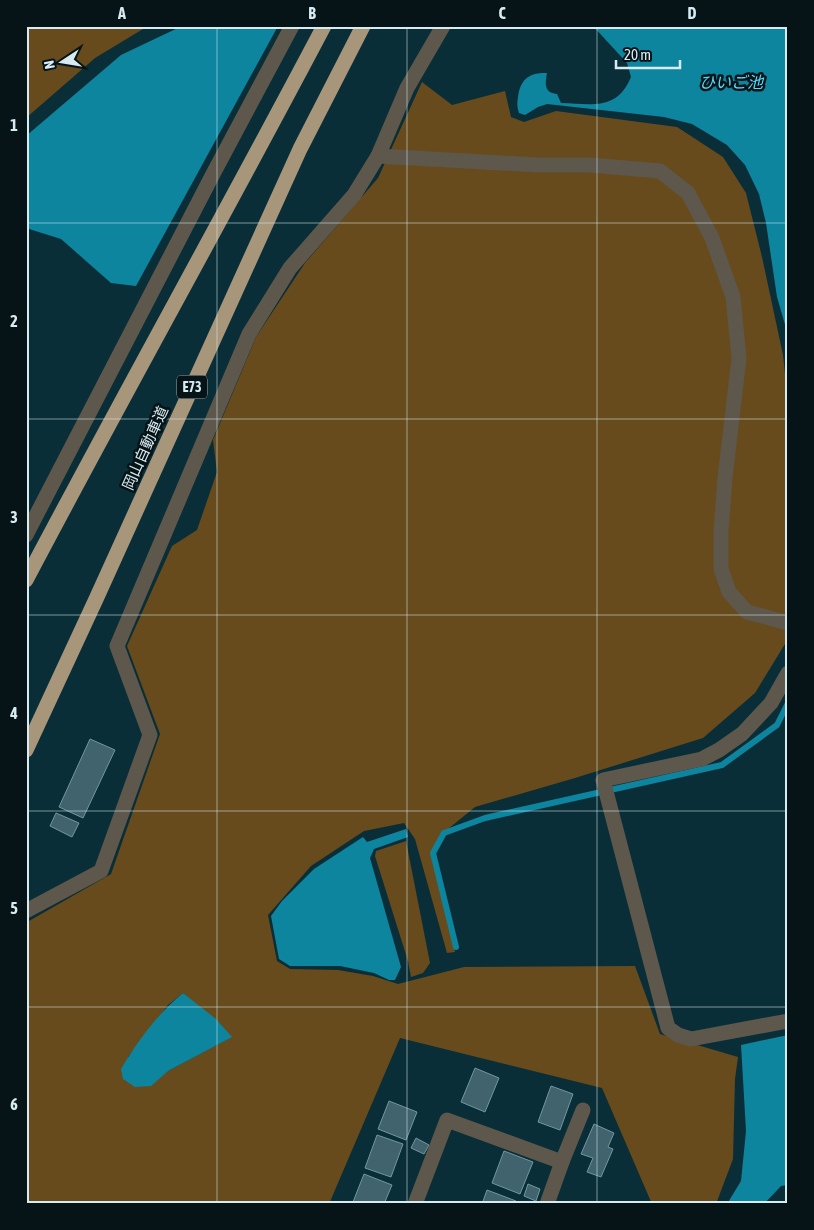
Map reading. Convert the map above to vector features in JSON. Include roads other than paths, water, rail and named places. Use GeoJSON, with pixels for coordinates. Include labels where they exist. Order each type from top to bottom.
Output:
{"type":"FeatureCollection","features":[{"type":"Feature","properties":{"kind":"highway"},"geometry":{"type":"LineString","coordinates":[[26,580],[324,26]]}},
{"type":"Feature","properties":{"kind":"highway","name":"岡山自動車道"},"geometry":{"type":"LineString","coordinates":[[26,750],[98,597],[300,149],[363,26]]}},
{"type":"Feature","properties":{"kind":"street"},"geometry":{"type":"LineString","coordinates":[[26,535],[292,26]]}},
{"type":"Feature","properties":{"kind":"street"},"geometry":{"type":"LineString","coordinates":[[26,912],[101,871],[150,735],[117,646],[249,334],[290,268],[354,195],[378,156],[407,88],[443,26]]}},
{"type":"Feature","properties":{"kind":"street"},"geometry":{"type":"LineString","coordinates":[[378,156],[538,165],[590,165],[660,170],[688,193],[712,238],[733,297],[739,358],[725,478],[721,532],[721,569],[729,592],[747,612],[788,623]]}},
{"type":"Feature","properties":{"kind":"street"},"geometry":{"type":"LineString","coordinates":[[788,673],[771,703],[742,734],[719,750],[702,758],[604,780],[668,1028],[678,1035],[691,1039],[788,1021]]}},
{"type":"Feature","properties":{"kind":"street"},"geometry":{"type":"LineString","coordinates":[[546,1204],[583,1110]]}},
{"type":"Feature","properties":{"kind":"street"},"geometry":{"type":"LineString","coordinates":[[415,1204],[447,1120],[562,1162]]}},
{"type":"Feature","properties":{"kind":"water"},"geometry":{"type":"Polygon","coordinates":[[[182,26],[278,26],[136,286],[111,283],[61,239],[26,228],[26,136],[121,55],[182,26]]]}},
{"type":"Feature","properties":{"kind":"water","name":"ひいご池"},"geometry":{"type":"Polygon","coordinates":[[[593,26],[788,26],[788,335],[777,297],[766,223],[759,194],[745,165],[727,145],[692,124],[664,117],[547,104],[525,115],[519,113],[517,101],[521,86],[526,78],[535,74],[547,73],[546,87],[550,92],[557,94],[561,103],[602,103],[619,96],[631,77],[627,63],[593,26]]]}},
{"type":"Feature","properties":{"kind":"water"},"geometry":{"type":"Polygon","coordinates":[[[406,829],[408,837],[374,849],[370,858],[401,967],[395,980],[389,980],[374,973],[340,966],[290,966],[279,959],[271,916],[282,901],[314,869],[363,837],[367,842],[406,829]]]}},
{"type":"Feature","properties":{"kind":"water"},"geometry":{"type":"Polygon","coordinates":[[[183,993],[216,1019],[232,1037],[168,1071],[151,1086],[135,1087],[123,1079],[121,1069],[149,1028],[183,993]]]}},
{"type":"Feature","properties":{"kind":"water"},"geometry":{"type":"Polygon","coordinates":[[[788,1035],[788,1185],[781,1186],[764,1204],[727,1204],[741,1181],[746,1131],[741,1045],[788,1035]]]}},
{"type":"Feature","properties":{"kind":"waterway"},"geometry":{"type":"LineString","coordinates":[[456,947],[433,853],[444,833],[485,818],[722,765],[777,725],[788,703]]}}]}
